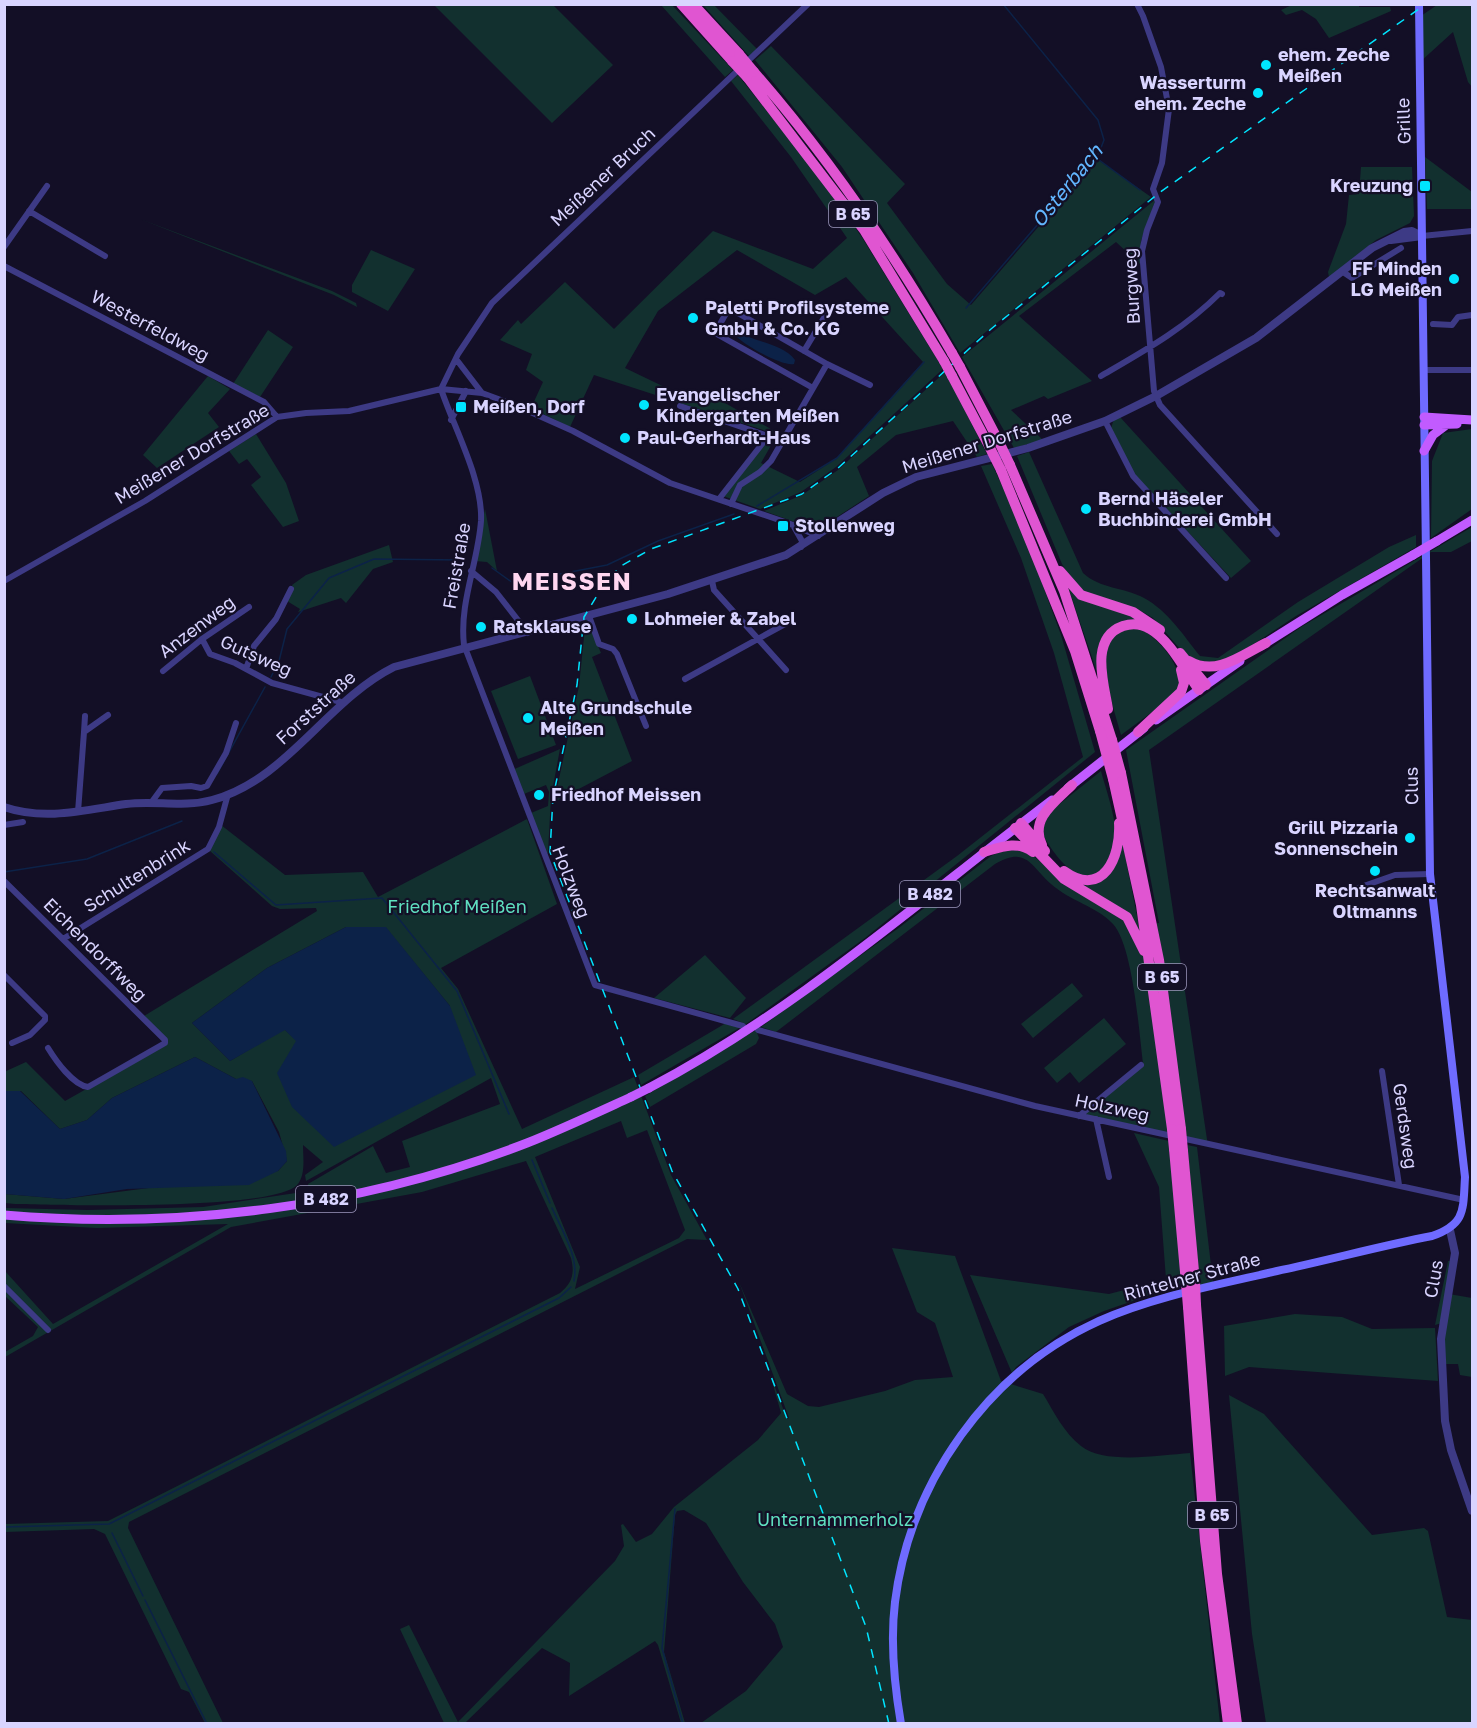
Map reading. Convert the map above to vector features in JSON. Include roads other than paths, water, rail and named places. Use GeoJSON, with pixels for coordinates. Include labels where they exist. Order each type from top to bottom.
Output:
{"type":"FeatureCollection","features":[{"type":"Feature","properties":{"kind":"highway","name":"B 65"},"geometry":{"type":"LineString","coordinates":[[681,4],[736,58]]}},
{"type":"Feature","properties":{"kind":"highway","name":"B 65"},"geometry":{"type":"LineString","coordinates":[[693,4],[736,58],[846,185],[922,301],[960,367],[1064,591],[1106,727],[1159,960],[1179,1150],[1217,1574],[1237,1724]]}},
{"type":"Feature","properties":{"kind":"highway","name":"B 65"},"geometry":{"type":"LineString","coordinates":[[751,75],[864,230],[994,444]]}},
{"type":"Feature","properties":{"kind":"highway","name":"B 65"},"geometry":{"type":"LineString","coordinates":[[1006,468],[1075,651],[1112,740],[1118,802],[1139,895],[1177,1129]]}},
{"type":"Feature","properties":{"kind":"highway"},"geometry":{"type":"LineString","coordinates":[[1048,553],[1081,595],[1146,618],[1203,688]]}},
{"type":"Feature","properties":{"kind":"highway"},"geometry":{"type":"LineString","coordinates":[[1106,727],[1101,658],[1111,633],[1131,624],[1150,628],[1182,660],[1197,666],[1219,667],[1266,643]]}},
{"type":"Feature","properties":{"kind":"highway"},"geometry":{"type":"LineString","coordinates":[[1138,732],[1180,692],[1184,683],[1182,660]]}},
{"type":"Feature","properties":{"kind":"highway"},"geometry":{"type":"LineString","coordinates":[[1046,857],[1038,835],[1040,819],[1072,785]]}},
{"type":"Feature","properties":{"kind":"highway"},"geometry":{"type":"LineString","coordinates":[[984,852],[1015,845],[1046,857],[1064,871],[1080,879],[1100,876],[1110,869],[1119,848],[1118,802]]}},
{"type":"Feature","properties":{"kind":"highway"},"geometry":{"type":"LineString","coordinates":[[1018,826],[1072,885],[1127,917],[1136,931],[1152,971]]}},
{"type":"Feature","properties":{"kind":"highway","name":"B 65"},"geometry":{"type":"LineString","coordinates":[[1192,1306],[1205,1541],[1228,1724]]}},
{"type":"Feature","properties":{"kind":"main road","name":"Grille"},"geometry":{"type":"LineString","coordinates":[[1419,4],[1422,236]]}},
{"type":"Feature","properties":{"kind":"main road","name":"Clus"},"geometry":{"type":"LineString","coordinates":[[1422,236],[1430,874],[1469,1178],[1457,1223],[1450,1230]]}},
{"type":"Feature","properties":{"kind":"main road"},"geometry":{"type":"LineString","coordinates":[[1424,421],[1473,422]]}},
{"type":"Feature","properties":{"kind":"main road"},"geometry":{"type":"LineString","coordinates":[[1424,421],[1445,426],[1473,422]]}},
{"type":"Feature","properties":{"kind":"main road"},"geometry":{"type":"LineString","coordinates":[[1425,450],[1433,435],[1445,426]]}},
{"type":"Feature","properties":{"kind":"main road","name":"B 482"},"geometry":{"type":"LineString","coordinates":[[4,1215],[98,1220],[155,1219],[214,1215],[306,1203],[386,1186],[480,1159],[537,1139],[650,1088],[716,1050],[811,986],[1138,732],[1266,643],[1342,595],[1473,520]]}},
{"type":"Feature","properties":{"kind":"main road","name":"Rintelner Straße"},"geometry":{"type":"LineString","coordinates":[[901,1724],[894,1672],[894,1622],[899,1577],[910,1533],[929,1488],[957,1439],[983,1407],[1018,1373],[1080,1330],[1148,1302],[1450,1230]]}},
{"type":"Feature","properties":{"kind":"street","name":"Meißener Bruch"},"geometry":{"type":"LineString","coordinates":[[441,389],[456,359],[492,303],[509,285],[808,4]]}},
{"type":"Feature","properties":{"kind":"street","name":"Burgweg"},"geometry":{"type":"LineString","coordinates":[[1137,4],[1161,67],[1169,109],[1162,163],[1153,189],[1158,202],[1142,251],[1156,396]]}},
{"type":"Feature","properties":{"kind":"street"},"geometry":{"type":"LineString","coordinates":[[4,247],[47,186]]}},
{"type":"Feature","properties":{"kind":"street"},"geometry":{"type":"LineString","coordinates":[[29,211],[105,256]]}},
{"type":"Feature","properties":{"kind":"street"},"geometry":{"type":"LineString","coordinates":[[1422,236],[1473,231]]}},
{"type":"Feature","properties":{"kind":"street","name":"Meißener Dorfstraße"},"geometry":{"type":"LineString","coordinates":[[4,582],[145,501],[277,417],[349,411],[441,389],[482,393],[555,422],[670,483],[793,525],[818,536],[883,493],[916,477],[999,458],[1105,421],[1156,396],[1256,338],[1372,248],[1389,240],[1422,236]]}},
{"type":"Feature","properties":{"kind":"street","name":"Meißener Dorfstraße"},"geometry":{"type":"LineString","coordinates":[[1343,272],[1352,278],[1401,248]]}},
{"type":"Feature","properties":{"kind":"street","name":"Westerfeldweg"},"geometry":{"type":"LineString","coordinates":[[4,266],[264,402],[277,417]]}},
{"type":"Feature","properties":{"kind":"street"},"geometry":{"type":"LineString","coordinates":[[1101,376],[1150,348],[1197,317],[1219,294],[1222,294]]}},
{"type":"Feature","properties":{"kind":"street"},"geometry":{"type":"LineString","coordinates":[[813,388],[715,333],[729,308],[826,364],[870,385]]}},
{"type":"Feature","properties":{"kind":"street"},"geometry":{"type":"LineString","coordinates":[[1433,324],[1452,325],[1458,317],[1473,315]]}},
{"type":"Feature","properties":{"kind":"street"},"geometry":{"type":"LineString","coordinates":[[804,351],[825,316]]}},
{"type":"Feature","properties":{"kind":"street"},"geometry":{"type":"LineString","coordinates":[[456,359],[482,393]]}},
{"type":"Feature","properties":{"kind":"street"},"geometry":{"type":"LineString","coordinates":[[731,504],[742,482],[760,472],[771,461],[826,364]]}},
{"type":"Feature","properties":{"kind":"street"},"geometry":{"type":"LineString","coordinates":[[1423,370],[1473,370]]}},
{"type":"Feature","properties":{"kind":"street","name":"Freistraße"},"geometry":{"type":"LineString","coordinates":[[441,389],[479,501],[481,521],[462,623],[465,647]]}},
{"type":"Feature","properties":{"kind":"street"},"geometry":{"type":"LineString","coordinates":[[451,420],[466,391]]}},
{"type":"Feature","properties":{"kind":"street"},"geometry":{"type":"LineString","coordinates":[[1156,396],[1160,405],[1277,534]]}},
{"type":"Feature","properties":{"kind":"street"},"geometry":{"type":"LineString","coordinates":[[680,406],[765,435],[762,444],[719,500]]}},
{"type":"Feature","properties":{"kind":"street"},"geometry":{"type":"LineString","coordinates":[[1105,421],[1133,476],[1226,578]]}},
{"type":"Feature","properties":{"kind":"street"},"geometry":{"type":"LineString","coordinates":[[793,525],[802,541],[801,547]]}},
{"type":"Feature","properties":{"kind":"street","name":"Forststraße"},"geometry":{"type":"LineString","coordinates":[[4,807],[40,814],[78,812],[132,803],[193,804],[228,794],[260,777],[278,763],[341,702],[368,681],[394,667],[465,647],[528,633],[712,581],[786,555],[818,536]]}},
{"type":"Feature","properties":{"kind":"street"},"geometry":{"type":"LineString","coordinates":[[471,571],[506,603],[528,633]]}},
{"type":"Feature","properties":{"kind":"street"},"geometry":{"type":"LineString","coordinates":[[712,581],[714,590],[786,670]]}},
{"type":"Feature","properties":{"kind":"street"},"geometry":{"type":"LineString","coordinates":[[246,669],[254,646],[276,620],[291,590]]}},
{"type":"Feature","properties":{"kind":"street","name":"Anzenweg"},"geometry":{"type":"LineString","coordinates":[[163,671],[202,639],[249,607]]}},
{"type":"Feature","properties":{"kind":"street"},"geometry":{"type":"LineString","coordinates":[[589,616],[599,644],[613,649],[617,654],[646,726]]}},
{"type":"Feature","properties":{"kind":"street"},"geometry":{"type":"LineString","coordinates":[[685,679],[785,624]]}},
{"type":"Feature","properties":{"kind":"street","name":"Gutsweg"},"geometry":{"type":"LineString","coordinates":[[202,639],[201,643],[210,654],[272,683],[341,702]]}},
{"type":"Feature","properties":{"kind":"street","name":"Holzweg"},"geometry":{"type":"LineString","coordinates":[[465,647],[595,985],[742,1026]]}},
{"type":"Feature","properties":{"kind":"street"},"geometry":{"type":"LineString","coordinates":[[84,732],[108,715]]}},
{"type":"Feature","properties":{"kind":"street"},"geometry":{"type":"LineString","coordinates":[[78,812],[85,716]]}},
{"type":"Feature","properties":{"kind":"street"},"geometry":{"type":"LineString","coordinates":[[152,803],[162,788],[207,786],[226,753],[236,723]]}},
{"type":"Feature","properties":{"kind":"street","name":"Schultenbrink"},"geometry":{"type":"LineString","coordinates":[[63,939],[208,849],[219,827],[228,794]]}},
{"type":"Feature","properties":{"kind":"street"},"geometry":{"type":"LineString","coordinates":[[4,825],[23,822]]}},
{"type":"Feature","properties":{"kind":"street"},"geometry":{"type":"LineString","coordinates":[[1358,888],[1395,875],[1430,874]]}},
{"type":"Feature","properties":{"kind":"street","name":"Eichendorffweg"},"geometry":{"type":"LineString","coordinates":[[4,881],[165,1040],[165,1044],[88,1087],[81,1086],[48,1048]]}},
{"type":"Feature","properties":{"kind":"street"},"geometry":{"type":"LineString","coordinates":[[4,975],[45,1016],[45,1020],[30,1035],[12,1043]]}},
{"type":"Feature","properties":{"kind":"street","name":"Holzweg"},"geometry":{"type":"LineString","coordinates":[[758,1030],[969,1089],[1079,1116],[1464,1200]]}},
{"type":"Feature","properties":{"kind":"street"},"geometry":{"type":"LineString","coordinates":[[1079,1116],[1141,1065]]}},
{"type":"Feature","properties":{"kind":"street","name":"Gerdsweg"},"geometry":{"type":"LineString","coordinates":[[1382,1071],[1399,1185]]}},
{"type":"Feature","properties":{"kind":"street"},"geometry":{"type":"LineString","coordinates":[[1096,1119],[1109,1177]]}},
{"type":"Feature","properties":{"kind":"street","name":"Clus"},"geometry":{"type":"LineString","coordinates":[[1450,1230],[1455,1253],[1442,1328],[1447,1437],[1473,1511]]}},
{"type":"Feature","properties":{"kind":"street"},"geometry":{"type":"LineString","coordinates":[[4,1286],[48,1330]]}},
{"type":"Feature","properties":{"kind":"water"},"geometry":{"type":"Polygon","coordinates":[[[738,331],[790,354],[795,360],[794,364],[780,362],[752,348],[733,333],[738,331]]]}},
{"type":"Feature","properties":{"kind":"water"},"geometry":{"type":"Polygon","coordinates":[[[346,927],[386,927],[450,1006],[476,1075],[334,1147],[292,1107],[277,1073],[296,1041],[285,1030],[230,1061],[192,1023],[267,968],[346,927]]]}},
{"type":"Feature","properties":{"kind":"water"},"geometry":{"type":"Polygon","coordinates":[[[195,1057],[236,1079],[243,1077],[252,1081],[286,1151],[287,1161],[278,1171],[249,1185],[127,1189],[64,1199],[5,1194],[5,1091],[20,1091],[60,1129],[87,1120],[112,1098],[195,1057]]]}},
{"type":"Feature","properties":{"kind":"waterway","name":"Osterbach"},"geometry":{"type":"LineString","coordinates":[[966,308],[1099,153],[1104,140],[1098,120],[1003,4]]}},
{"type":"Feature","properties":{"kind":"waterway"},"geometry":{"type":"LineString","coordinates":[[1095,157],[1140,190]]}},
{"type":"Feature","properties":{"kind":"waterway","name":"Osterbach"},"geometry":{"type":"LineString","coordinates":[[757,506],[837,458],[924,362]]}},
{"type":"Feature","properties":{"kind":"waterway","name":"Osterbach"},"geometry":{"type":"LineString","coordinates":[[492,568],[513,583],[607,565],[658,541],[734,514]]}},
{"type":"Feature","properties":{"kind":"waterway","name":"Osterbach"},"geometry":{"type":"LineString","coordinates":[[271,677],[279,661],[287,629],[329,578],[374,559],[462,560]]}},
{"type":"Feature","properties":{"kind":"waterway","name":"Osterbach"},"geometry":{"type":"LineString","coordinates":[[217,774],[265,687]]}},
{"type":"Feature","properties":{"kind":"waterway","name":"Osterbach"},"geometry":{"type":"LineString","coordinates":[[4,872],[87,859],[182,821]]}},
{"type":"Feature","properties":{"kind":"waterway"},"geometry":{"type":"LineString","coordinates":[[214,852],[276,905],[382,898],[457,991],[509,1114]]}},
{"type":"Feature","properties":{"kind":"waterway"},"geometry":{"type":"LineString","coordinates":[[532,1160],[550,1203]]}},
{"type":"Feature","properties":{"kind":"waterway"},"geometry":{"type":"LineString","coordinates":[[552,1208],[572,1253],[574,1281]]}},
{"type":"Feature","properties":{"kind":"waterway"},"geometry":{"type":"LineString","coordinates":[[4,1527],[109,1524],[559,1298],[571,1287]]}},
{"type":"Feature","properties":{"kind":"waterway"},"geometry":{"type":"LineString","coordinates":[[675,1509],[662,1648],[683,1724]]}},
{"type":"Feature","properties":{"kind":"waterway"},"geometry":{"type":"LineString","coordinates":[[112,1533],[143,1596]]}},
{"type":"Feature","properties":{"kind":"waterway"},"geometry":{"type":"LineString","coordinates":[[145,1600],[207,1724]]}},
{"type":"Feature","properties":{"kind":"railway"},"geometry":{"type":"LineString","coordinates":[[889,1724],[866,1627],[738,1289],[672,1171],[550,852],[553,797],[577,685],[584,617],[606,581],[621,566],[651,549],[802,494],[837,469],[991,329],[1159,193],[1426,4]]}},
{"type":"Feature","properties":{"kind":"place","name":"ehem. Zeche Meißen"},"geometry":{"type":"Point","coordinates":[1266,65]}},
{"type":"Feature","properties":{"kind":"place","name":"Wasserturm ehem. Zeche"},"geometry":{"type":"Point","coordinates":[1258,93]}},
{"type":"Feature","properties":{"kind":"place","name":"Kreuzung"},"geometry":{"type":"Point","coordinates":[1425,186]}},
{"type":"Feature","properties":{"kind":"place","name":"FF Minden LG Meißen"},"geometry":{"type":"Point","coordinates":[1454,279]}},
{"type":"Feature","properties":{"kind":"place","name":"Paletti Profilsysteme GmbH & Co. KG"},"geometry":{"type":"Point","coordinates":[693,318]}},
{"type":"Feature","properties":{"kind":"place","name":"Evangelischer Kindergarten Meißen"},"geometry":{"type":"Point","coordinates":[644,405]}},
{"type":"Feature","properties":{"kind":"place","name":"Meißen, Dorf"},"geometry":{"type":"Point","coordinates":[461,407]}},
{"type":"Feature","properties":{"kind":"place","name":"Paul-Gerhardt-Haus"},"geometry":{"type":"Point","coordinates":[625,438]}},
{"type":"Feature","properties":{"kind":"place","name":"Bernd Häseler Buchbinderei GmbH"},"geometry":{"type":"Point","coordinates":[1086,509]}},
{"type":"Feature","properties":{"kind":"place","name":"Stollenweg"},"geometry":{"type":"Point","coordinates":[783,526]}},
{"type":"Feature","properties":{"kind":"place","name":"Lohmeier & Zabel"},"geometry":{"type":"Point","coordinates":[632,619]}},
{"type":"Feature","properties":{"kind":"place","name":"Ratsklause"},"geometry":{"type":"Point","coordinates":[481,627]}},
{"type":"Feature","properties":{"kind":"place","name":"Alte Grundschule Meißen"},"geometry":{"type":"Point","coordinates":[528,718]}},
{"type":"Feature","properties":{"kind":"place","name":"Friedhof Meissen"},"geometry":{"type":"Point","coordinates":[539,795]}},
{"type":"Feature","properties":{"kind":"place","name":"Grill Pizzaria Sonnenschein"},"geometry":{"type":"Point","coordinates":[1410,838]}},
{"type":"Feature","properties":{"kind":"place","name":"Rechtsanwalt Oltmanns"},"geometry":{"type":"Point","coordinates":[1375,871]}},
{"type":"Feature","properties":{"kind":"district","name":"MEISSEN"},"geometry":{"type":"Point","coordinates":[572,582]}},
{"type":"Feature","properties":{"kind":"park label","name":"Friedhof Meißen"},"geometry":{"type":"Point","coordinates":[457,907]}},
{"type":"Feature","properties":{"kind":"park label","name":"Unternammerholz"},"geometry":{"type":"Point","coordinates":[835,1520]}}]}
